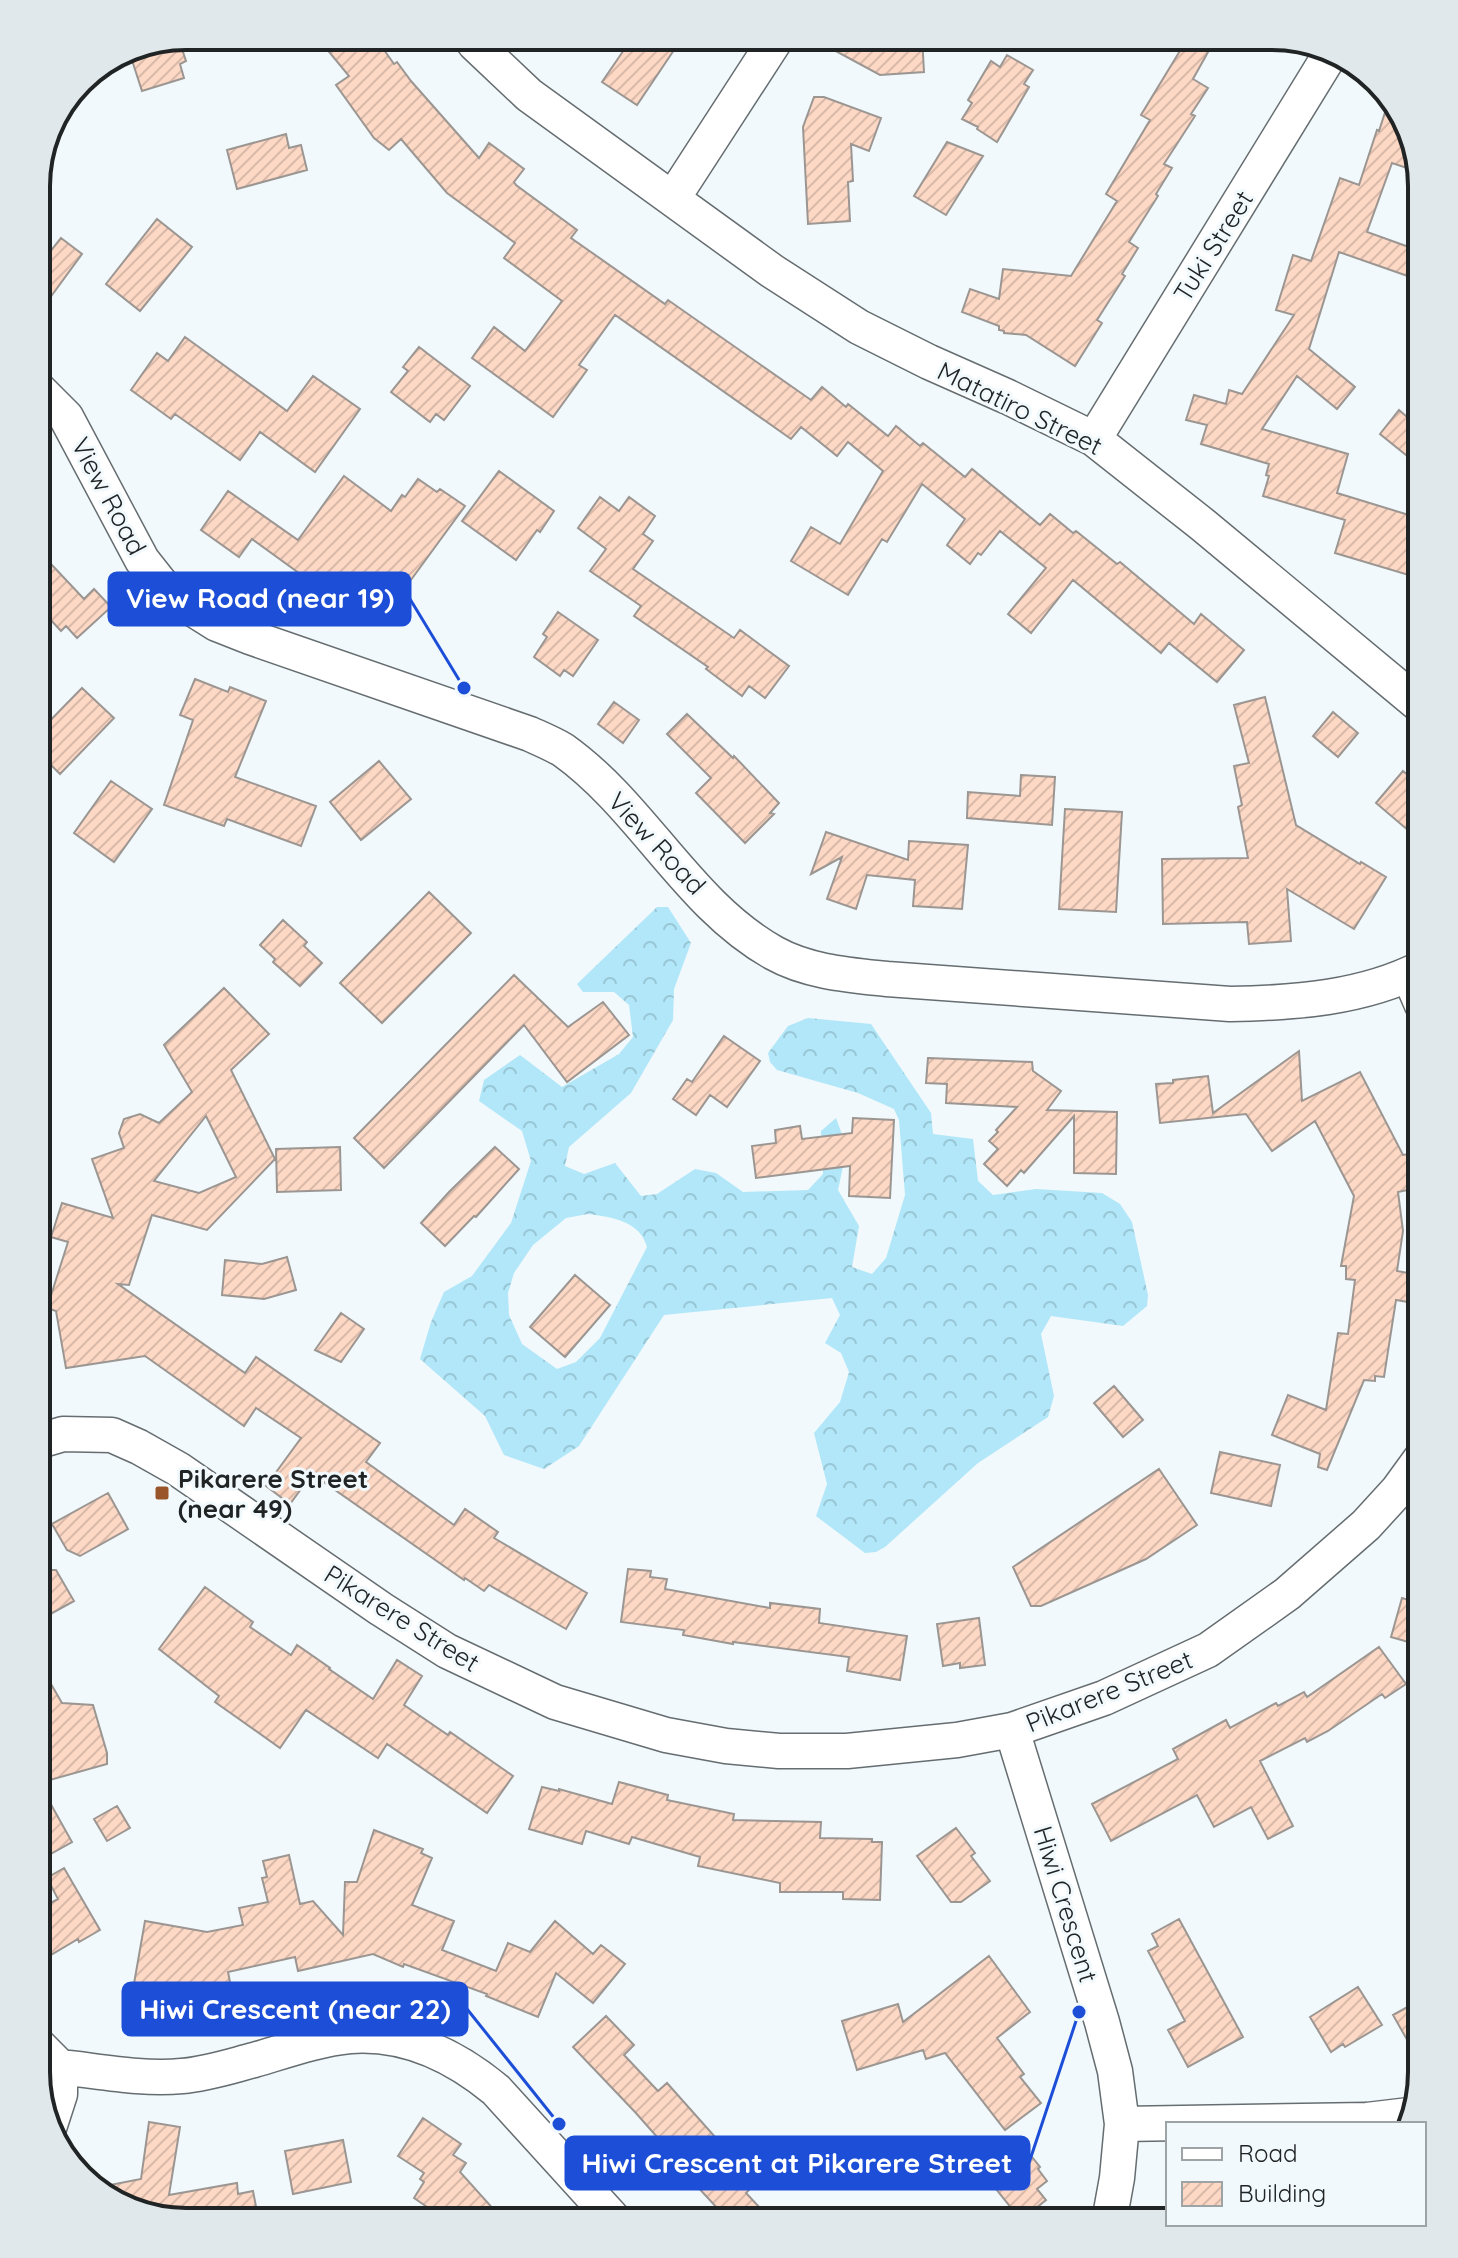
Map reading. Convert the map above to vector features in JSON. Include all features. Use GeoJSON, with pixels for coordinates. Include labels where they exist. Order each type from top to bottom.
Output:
{"type":"FeatureCollection","features":[{"type":"Feature","properties":{"kind":"street","name":"Matatiro Street"},"geometry":{"type":"LineString","coordinates":[[481,50],[529,95],[772,271],[859,327],[1094,439],[1408,695]]}},
{"type":"Feature","properties":{"kind":"street"},"geometry":{"type":"LineString","coordinates":[[673,198],[769,50]]}},
{"type":"Feature","properties":{"kind":"street","name":"Tuki Street"},"geometry":{"type":"LineString","coordinates":[[1094,439],[1326,61]]}},
{"type":"Feature","properties":{"kind":"street","name":"View Road"},"geometry":{"type":"LineString","coordinates":[[50,401],[66,417],[142,560],[161,584],[182,602],[217,624],[250,637],[530,734],[561,749],[606,787],[729,920],[776,954],[805,965],[850,975],[1230,1004],[1286,1003],[1408,984]]}},
{"type":"Feature","properties":{"kind":"street","name":"Pikarere Street"},"geometry":{"type":"LineString","coordinates":[[50,1438],[63,1434],[112,1435],[139,1447],[178,1469],[447,1651],[555,1702],[666,1735],[726,1746],[779,1751],[904,1747],[1012,1730],[1104,1698],[1208,1650],[1287,1594],[1366,1525],[1408,1476]]}},
{"type":"Feature","properties":{"kind":"street","name":"Hiwi Crescent"},"geometry":{"type":"LineString","coordinates":[[1012,1730],[1115,2071],[1122,2124],[1112,2208]]}},
{"type":"Feature","properties":{"kind":"street"},"geometry":{"type":"LineString","coordinates":[[50,2057],[60,2067],[183,2076],[351,2036],[393,2038],[425,2046],[476,2073],[496,2090],[603,2208]]}},
{"type":"Feature","properties":{"kind":"street"},"geometry":{"type":"LineString","coordinates":[[55,2108],[60,2094],[60,2067]]}},
{"type":"Feature","properties":{"kind":"street"},"geometry":{"type":"LineString","coordinates":[[1244,2122],[1367,2120],[1400,2116]]}},
{"type":"Feature","properties":{"kind":"street"},"geometry":{"type":"LineString","coordinates":[[1122,2124],[1166,2123]]}},
{"type":"Feature","properties":{"kind":"green space"},"geometry":{"type":"Polygon","coordinates":[[[657,907],[668,907],[691,943],[674,989],[673,1020],[631,1093],[569,1147],[565,1166],[584,1174],[615,1163],[641,1196],[657,1194],[695,1169],[716,1173],[743,1192],[808,1190],[823,1174],[821,1131],[836,1118],[847,1148],[838,1190],[859,1226],[852,1267],[872,1274],[886,1258],[905,1195],[899,1120],[894,1109],[858,1093],[777,1070],[770,1062],[768,1053],[788,1026],[808,1018],[871,1024],[931,1113],[933,1134],[973,1139],[978,1181],[993,1195],[1036,1189],[1102,1193],[1120,1204],[1132,1222],[1148,1295],[1147,1306],[1123,1326],[1051,1316],[1041,1334],[1054,1396],[1048,1417],[978,1463],[876,1552],[865,1553],[816,1516],[827,1484],[814,1433],[840,1402],[849,1372],[841,1353],[825,1343],[840,1315],[832,1298],[664,1315],[579,1446],[544,1469],[504,1455],[485,1416],[420,1359],[444,1292],[472,1276],[511,1223],[531,1161],[522,1131],[479,1101],[484,1080],[520,1055],[562,1087],[619,1054],[633,1037],[629,1005],[614,992],[583,992],[577,984],[657,907]],[[588,1214],[566,1218],[533,1245],[514,1273],[508,1293],[509,1315],[522,1344],[557,1369],[576,1362],[600,1338],[647,1247],[632,1226],[588,1214]]]}},
{"type":"Feature","properties":{"kind":"building"},"geometry":{"type":"Polygon","coordinates":[[[182,50],[186,61],[180,64],[184,78],[142,91],[132,61],[182,50]]]}},
{"type":"Feature","properties":{"kind":"building"},"geometry":{"type":"Polygon","coordinates":[[[328,50],[384,50],[479,158],[489,143],[524,169],[514,182],[516,185],[577,230],[571,238],[665,304],[668,300],[811,400],[822,387],[888,436],[896,426],[965,477],[972,469],[1040,525],[1050,514],[1117,564],[1120,562],[1194,624],[1201,614],[1244,650],[1217,682],[1169,643],[1161,653],[1073,580],[1031,633],[1008,614],[1046,568],[1000,531],[970,564],[947,545],[965,519],[922,484],[887,542],[882,539],[848,595],[791,561],[811,527],[840,544],[883,471],[848,442],[837,456],[801,427],[791,439],[615,315],[579,365],[587,370],[553,417],[472,358],[494,327],[525,351],[562,301],[504,258],[515,243],[447,193],[401,139],[389,150],[374,138],[336,85],[349,76],[328,50]]]}},
{"type":"Feature","properties":{"kind":"building"},"geometry":{"type":"Polygon","coordinates":[[[624,50],[674,50],[637,105],[602,82],[624,50]]]}},
{"type":"Feature","properties":{"kind":"building"},"geometry":{"type":"Polygon","coordinates":[[[834,50],[923,50],[924,72],[880,75],[834,50]]]}},
{"type":"Feature","properties":{"kind":"building"},"geometry":{"type":"Polygon","coordinates":[[[1180,50],[1209,50],[1193,79],[1208,88],[1191,114],[1195,116],[1164,164],[1172,168],[1129,242],[1138,248],[1122,274],[1125,276],[1097,320],[1102,323],[1075,366],[1026,335],[1004,333],[999,326],[962,312],[970,289],[999,299],[1003,269],[1071,276],[1117,201],[1106,194],[1150,120],[1141,115],[1180,50]]]}},
{"type":"Feature","properties":{"kind":"building"},"geometry":{"type":"Polygon","coordinates":[[[1007,55],[1033,70],[1024,84],[1029,87],[997,142],[962,119],[972,103],[968,100],[991,61],[1000,67],[1007,55]]]}},
{"type":"Feature","properties":{"kind":"building"},"geometry":{"type":"Polygon","coordinates":[[[814,97],[824,97],[881,118],[869,151],[851,144],[853,181],[848,182],[850,221],[808,224],[803,127],[814,97]]]}},
{"type":"Feature","properties":{"kind":"building"},"geometry":{"type":"Polygon","coordinates":[[[1385,111],[1398,134],[1407,168],[1392,163],[1367,232],[1408,247],[1408,276],[1339,252],[1309,349],[1355,387],[1337,409],[1297,376],[1262,429],[1348,454],[1337,493],[1408,515],[1408,575],[1335,553],[1345,520],[1263,496],[1269,464],[1201,444],[1207,425],[1186,420],[1194,395],[1226,404],[1229,390],[1242,394],[1294,315],[1276,310],[1293,255],[1311,261],[1340,178],[1359,185],[1385,111]]]}},
{"type":"Feature","properties":{"kind":"building"},"geometry":{"type":"Polygon","coordinates":[[[286,134],[289,148],[301,145],[307,170],[237,189],[227,150],[286,134]]]}},
{"type":"Feature","properties":{"kind":"building"},"geometry":{"type":"Polygon","coordinates":[[[947,142],[983,156],[946,215],[914,196],[947,142]]]}},
{"type":"Feature","properties":{"kind":"building"},"geometry":{"type":"Polygon","coordinates":[[[157,219],[192,247],[140,311],[106,284],[157,219]]]}},
{"type":"Feature","properties":{"kind":"building"},"geometry":{"type":"Polygon","coordinates":[[[61,238],[82,254],[50,298],[50,252],[61,238]]]}},
{"type":"Feature","properties":{"kind":"building"},"geometry":{"type":"Polygon","coordinates":[[[185,337],[287,411],[313,376],[360,409],[315,472],[260,432],[240,460],[175,414],[171,419],[131,390],[157,353],[168,361],[185,337]]]}},
{"type":"Feature","properties":{"kind":"building"},"geometry":{"type":"Polygon","coordinates":[[[419,347],[470,386],[444,420],[436,414],[430,422],[391,392],[408,371],[403,367],[419,347]]]}},
{"type":"Feature","properties":{"kind":"building"},"geometry":{"type":"Polygon","coordinates":[[[1399,410],[1408,418],[1408,457],[1380,434],[1399,410]]]}},
{"type":"Feature","properties":{"kind":"building"},"geometry":{"type":"Polygon","coordinates":[[[499,471],[554,511],[516,560],[462,521],[499,471]]]}},
{"type":"Feature","properties":{"kind":"building"},"geometry":{"type":"Polygon","coordinates":[[[344,476],[391,511],[418,479],[465,506],[385,620],[364,605],[360,611],[312,578],[310,581],[252,539],[239,557],[201,530],[228,491],[298,540],[344,476]]]}},
{"type":"Feature","properties":{"kind":"building"},"geometry":{"type":"Polygon","coordinates":[[[600,497],[619,511],[629,497],[655,516],[643,534],[653,541],[633,569],[734,638],[740,630],[789,666],[765,698],[749,686],[742,696],[706,669],[708,667],[634,616],[641,606],[590,571],[606,549],[578,528],[600,497]]]}},
{"type":"Feature","properties":{"kind":"building"},"geometry":{"type":"Polygon","coordinates":[[[50,565],[84,599],[94,589],[111,607],[77,638],[66,626],[61,631],[50,619],[50,565]]]}},
{"type":"Feature","properties":{"kind":"building"},"geometry":{"type":"Polygon","coordinates":[[[558,612],[598,640],[573,676],[564,670],[560,676],[534,657],[547,637],[543,634],[558,612]]]}},
{"type":"Feature","properties":{"kind":"building"},"geometry":{"type":"Polygon","coordinates":[[[195,679],[228,692],[230,687],[266,701],[235,777],[316,806],[301,846],[227,819],[224,826],[164,805],[193,720],[180,715],[195,679]]]}},
{"type":"Feature","properties":{"kind":"building"},"geometry":{"type":"Polygon","coordinates":[[[82,688],[114,718],[60,774],[50,764],[50,721],[82,688]]]}},
{"type":"Feature","properties":{"kind":"building"},"geometry":{"type":"Polygon","coordinates":[[[1265,697],[1296,825],[1386,877],[1354,929],[1287,889],[1291,941],[1249,944],[1247,922],[1163,924],[1162,859],[1248,858],[1234,766],[1249,763],[1234,705],[1265,697]]]}},
{"type":"Feature","properties":{"kind":"building"},"geometry":{"type":"Polygon","coordinates":[[[614,702],[639,720],[623,743],[598,724],[614,702]]]}},
{"type":"Feature","properties":{"kind":"building"},"geometry":{"type":"Polygon","coordinates":[[[1333,712],[1358,733],[1338,757],[1313,736],[1333,712]]]}},
{"type":"Feature","properties":{"kind":"building"},"geometry":{"type":"Polygon","coordinates":[[[687,714],[734,756],[779,803],[770,813],[774,814],[745,843],[696,793],[711,778],[667,734],[687,714]]]}},
{"type":"Feature","properties":{"kind":"building"},"geometry":{"type":"Polygon","coordinates":[[[379,761],[411,799],[361,840],[330,802],[379,761]]]}},
{"type":"Feature","properties":{"kind":"building"},"geometry":{"type":"Polygon","coordinates":[[[1403,771],[1408,775],[1408,830],[1376,803],[1403,771]]]}},
{"type":"Feature","properties":{"kind":"building"},"geometry":{"type":"Polygon","coordinates":[[[1021,775],[1055,777],[1052,825],[967,818],[968,792],[1020,796],[1021,775]]]}},
{"type":"Feature","properties":{"kind":"building"},"geometry":{"type":"Polygon","coordinates":[[[111,781],[152,809],[114,862],[74,833],[111,781]]]}},
{"type":"Feature","properties":{"kind":"building"},"geometry":{"type":"Polygon","coordinates":[[[1065,809],[1122,812],[1116,912],[1059,909],[1065,809]]]}},
{"type":"Feature","properties":{"kind":"building"},"geometry":{"type":"Polygon","coordinates":[[[826,832],[908,860],[909,841],[968,845],[962,909],[913,906],[915,880],[867,875],[856,909],[827,899],[842,857],[811,874],[826,832]]]}},
{"type":"Feature","properties":{"kind":"building"},"geometry":{"type":"Polygon","coordinates":[[[429,892],[471,933],[382,1023],[340,983],[429,892]]]}},
{"type":"Feature","properties":{"kind":"building"},"geometry":{"type":"Polygon","coordinates":[[[283,920],[307,942],[304,946],[322,963],[300,986],[273,962],[275,959],[260,945],[283,920]]]}},
{"type":"Feature","properties":{"kind":"building"},"geometry":{"type":"Polygon","coordinates":[[[514,975],[568,1027],[603,1002],[629,1035],[567,1082],[524,1025],[384,1168],[354,1138],[514,975]]]}},
{"type":"Feature","properties":{"kind":"building"},"geometry":{"type":"Polygon","coordinates":[[[224,988],[269,1034],[231,1070],[275,1159],[207,1230],[152,1215],[129,1285],[118,1284],[245,1373],[256,1357],[380,1443],[366,1462],[454,1525],[465,1509],[498,1532],[494,1538],[587,1593],[566,1629],[489,1585],[484,1591],[464,1580],[312,1474],[290,1504],[266,1486],[301,1438],[256,1408],[244,1426],[145,1356],[66,1368],[56,1311],[50,1309],[50,1299],[68,1242],[51,1237],[62,1203],[113,1218],[92,1159],[124,1148],[119,1133],[124,1119],[140,1114],[159,1123],[192,1092],[164,1045],[224,988]],[[206,1116],[154,1181],[199,1193],[236,1177],[206,1116]]]}},
{"type":"Feature","properties":{"kind":"building"},"geometry":{"type":"Polygon","coordinates":[[[724,1036],[760,1061],[727,1107],[710,1095],[696,1115],[673,1099],[687,1079],[692,1082],[724,1036]]]}},
{"type":"Feature","properties":{"kind":"building"},"geometry":{"type":"Polygon","coordinates":[[[1299,1051],[1302,1101],[1360,1072],[1403,1155],[1408,1154],[1408,1190],[1398,1192],[1403,1231],[1397,1271],[1408,1273],[1408,1302],[1396,1300],[1384,1377],[1375,1376],[1375,1381],[1364,1380],[1327,1470],[1318,1467],[1320,1454],[1272,1435],[1288,1395],[1326,1410],[1338,1333],[1348,1334],[1355,1280],[1346,1279],[1346,1266],[1341,1266],[1354,1196],[1315,1121],[1272,1151],[1246,1114],[1160,1123],[1156,1084],[1208,1076],[1213,1113],[1299,1051]]]}},
{"type":"Feature","properties":{"kind":"building"},"geometry":{"type":"Polygon","coordinates":[[[928,1058],[1032,1062],[1033,1071],[1061,1091],[1047,1110],[1117,1112],[1116,1174],[1074,1173],[1074,1116],[1024,1173],[1021,1170],[1007,1186],[984,1164],[998,1149],[989,1141],[1017,1107],[946,1103],[947,1084],[926,1083],[928,1058]]]}},
{"type":"Feature","properties":{"kind":"building"},"geometry":{"type":"Polygon","coordinates":[[[853,1118],[894,1120],[890,1198],[849,1196],[850,1166],[756,1178],[752,1146],[776,1143],[775,1130],[800,1126],[802,1139],[852,1133],[853,1118]]]}},
{"type":"Feature","properties":{"kind":"building"},"geometry":{"type":"Polygon","coordinates":[[[340,1147],[341,1190],[277,1192],[276,1149],[340,1147]]]}},
{"type":"Feature","properties":{"kind":"building"},"geometry":{"type":"Polygon","coordinates":[[[495,1147],[519,1169],[445,1246],[421,1223],[495,1147]]]}},
{"type":"Feature","properties":{"kind":"building"},"geometry":{"type":"Polygon","coordinates":[[[287,1257],[296,1290],[264,1299],[222,1295],[225,1260],[262,1264],[287,1257]]]}},
{"type":"Feature","properties":{"kind":"building"},"geometry":{"type":"Polygon","coordinates":[[[575,1275],[610,1305],[565,1357],[530,1327],[575,1275]]]}},
{"type":"Feature","properties":{"kind":"building"},"geometry":{"type":"Polygon","coordinates":[[[341,1313],[364,1329],[341,1362],[315,1350],[341,1313]]]}},
{"type":"Feature","properties":{"kind":"building"},"geometry":{"type":"Polygon","coordinates":[[[1114,1386],[1143,1420],[1123,1437],[1094,1403],[1114,1386]]]}},
{"type":"Feature","properties":{"kind":"building"},"geometry":{"type":"Polygon","coordinates":[[[1220,1452],[1280,1465],[1271,1506],[1211,1493],[1220,1452]]]}},
{"type":"Feature","properties":{"kind":"building"},"geometry":{"type":"Polygon","coordinates":[[[1159,1469],[1197,1525],[1146,1559],[1041,1606],[1031,1606],[1013,1567],[1159,1469]]]}},
{"type":"Feature","properties":{"kind":"building"},"geometry":{"type":"Polygon","coordinates":[[[108,1493],[128,1529],[80,1556],[67,1550],[52,1524],[108,1493]]]}},
{"type":"Feature","properties":{"kind":"building"},"geometry":{"type":"Polygon","coordinates":[[[628,1569],[651,1571],[650,1577],[667,1579],[665,1589],[770,1608],[770,1603],[820,1609],[819,1623],[907,1636],[900,1680],[847,1671],[849,1657],[733,1644],[683,1635],[684,1630],[621,1622],[628,1569]]]}},
{"type":"Feature","properties":{"kind":"building"},"geometry":{"type":"Polygon","coordinates":[[[50,1570],[56,1570],[74,1601],[50,1614],[50,1570]]]}},
{"type":"Feature","properties":{"kind":"building"},"geometry":{"type":"Polygon","coordinates":[[[205,1587],[253,1622],[250,1627],[291,1655],[297,1645],[373,1699],[397,1660],[422,1676],[404,1705],[448,1735],[450,1732],[513,1776],[487,1813],[387,1744],[378,1758],[306,1710],[280,1748],[215,1702],[219,1696],[159,1649],[205,1587]]]}},
{"type":"Feature","properties":{"kind":"building"},"geometry":{"type":"Polygon","coordinates":[[[1402,1598],[1408,1600],[1408,1642],[1391,1637],[1402,1598]]]}},
{"type":"Feature","properties":{"kind":"building"},"geometry":{"type":"Polygon","coordinates":[[[979,1618],[985,1665],[960,1668],[960,1663],[943,1666],[937,1624],[979,1618]]]}},
{"type":"Feature","properties":{"kind":"building"},"geometry":{"type":"Polygon","coordinates":[[[1379,1647],[1406,1684],[1385,1698],[1382,1694],[1328,1731],[1307,1742],[1305,1738],[1260,1761],[1293,1826],[1268,1839],[1251,1807],[1214,1827],[1197,1795],[1111,1841],[1092,1804],[1178,1759],[1173,1749],[1226,1720],[1230,1728],[1276,1703],[1278,1706],[1304,1692],[1307,1697],[1379,1647]]]}},
{"type":"Feature","properties":{"kind":"building"},"geometry":{"type":"Polygon","coordinates":[[[50,1682],[62,1703],[93,1705],[107,1753],[107,1764],[50,1780],[50,1682]]]}},
{"type":"Feature","properties":{"kind":"building"},"geometry":{"type":"Polygon","coordinates":[[[619,1782],[668,1795],[667,1800],[734,1814],[733,1820],[821,1822],[820,1838],[882,1842],[880,1900],[843,1899],[843,1892],[780,1892],[780,1883],[698,1866],[700,1857],[632,1837],[629,1844],[586,1831],[582,1844],[529,1829],[542,1787],[612,1804],[619,1782]]]}},
{"type":"Feature","properties":{"kind":"building"},"geometry":{"type":"Polygon","coordinates":[[[50,1803],[72,1842],[50,1854],[50,1803]]]}},
{"type":"Feature","properties":{"kind":"building"},"geometry":{"type":"Polygon","coordinates":[[[117,1806],[130,1828],[107,1841],[94,1819],[117,1806]]]}},
{"type":"Feature","properties":{"kind":"building"},"geometry":{"type":"Polygon","coordinates":[[[956,1828],[975,1853],[971,1856],[990,1881],[961,1902],[951,1902],[917,1856],[956,1828]]]}},
{"type":"Feature","properties":{"kind":"building"},"geometry":{"type":"Polygon","coordinates":[[[374,1830],[423,1849],[421,1853],[432,1858],[412,1905],[454,1921],[442,1950],[496,1971],[508,1943],[530,1952],[555,1921],[593,1954],[601,1945],[625,1964],[593,2003],[556,1973],[538,2017],[487,1994],[373,1954],[298,1971],[295,1957],[228,1972],[234,2002],[204,2008],[132,1995],[145,1921],[207,1932],[243,1925],[239,1908],[268,1902],[262,1878],[267,1877],[263,1861],[289,1855],[300,1904],[313,1901],[343,1935],[345,1882],[357,1882],[374,1830]]]}},
{"type":"Feature","properties":{"kind":"building"},"geometry":{"type":"Polygon","coordinates":[[[64,1868],[100,1930],[50,1955],[50,1903],[58,1899],[50,1884],[50,1876],[64,1868]]]}},
{"type":"Feature","properties":{"kind":"building"},"geometry":{"type":"Polygon","coordinates":[[[1179,1919],[1243,2037],[1188,2067],[1168,2030],[1185,2021],[1148,1951],[1158,1946],[1152,1934],[1179,1919]]]}},
{"type":"Feature","properties":{"kind":"building"},"geometry":{"type":"Polygon","coordinates":[[[989,1956],[1030,2012],[997,2038],[1024,2074],[1020,2077],[1041,2103],[1005,2130],[945,2053],[926,2059],[923,2050],[857,2070],[842,2021],[898,2004],[903,2022],[989,1956]]]}},
{"type":"Feature","properties":{"kind":"building"},"geometry":{"type":"Polygon","coordinates":[[[1358,1987],[1382,2025],[1331,2052],[1310,2017],[1358,1987]]]}},
{"type":"Feature","properties":{"kind":"building"},"geometry":{"type":"Polygon","coordinates":[[[1408,2007],[1408,2041],[1393,2015],[1408,2007]]]}},
{"type":"Feature","properties":{"kind":"building"},"geometry":{"type":"Polygon","coordinates":[[[606,2016],[634,2045],[624,2055],[658,2091],[667,2083],[756,2183],[746,2193],[760,2208],[717,2208],[635,2112],[573,2047],[606,2016]]]}},
{"type":"Feature","properties":{"kind":"building"},"geometry":{"type":"Polygon","coordinates":[[[423,2118],[461,2144],[453,2155],[466,2163],[460,2172],[492,2208],[429,2208],[414,2198],[424,2182],[420,2179],[424,2173],[398,2156],[423,2118]]]}},
{"type":"Feature","properties":{"kind":"building"},"geometry":{"type":"Polygon","coordinates":[[[149,2122],[180,2127],[169,2195],[237,2183],[238,2194],[253,2191],[256,2208],[177,2208],[142,2201],[110,2185],[141,2179],[149,2122]]]}},
{"type":"Feature","properties":{"kind":"building"},"geometry":{"type":"Polygon","coordinates":[[[343,2140],[351,2182],[293,2194],[285,2151],[343,2140]]]}},
{"type":"Feature","properties":{"kind":"building"},"geometry":{"type":"Polygon","coordinates":[[[1020,2142],[1047,2181],[1037,2189],[1046,2200],[1036,2208],[1011,2208],[983,2173],[1020,2142]]]}},
{"type":"Feature","properties":{"kind":"place","name":"View Road (near 19)"},"geometry":{"type":"Point","coordinates":[464,688]}},
{"type":"Feature","properties":{"kind":"place","name":"Pikarere Street (near 49)"},"geometry":{"type":"Point","coordinates":[162,1493]}},
{"type":"Feature","properties":{"kind":"place","name":"Hiwi Crescent at Pikarere Street"},"geometry":{"type":"Point","coordinates":[1079,2012]}},
{"type":"Feature","properties":{"kind":"place","name":"Hiwi Crescent (near 22)"},"geometry":{"type":"Point","coordinates":[559,2124]}}]}
